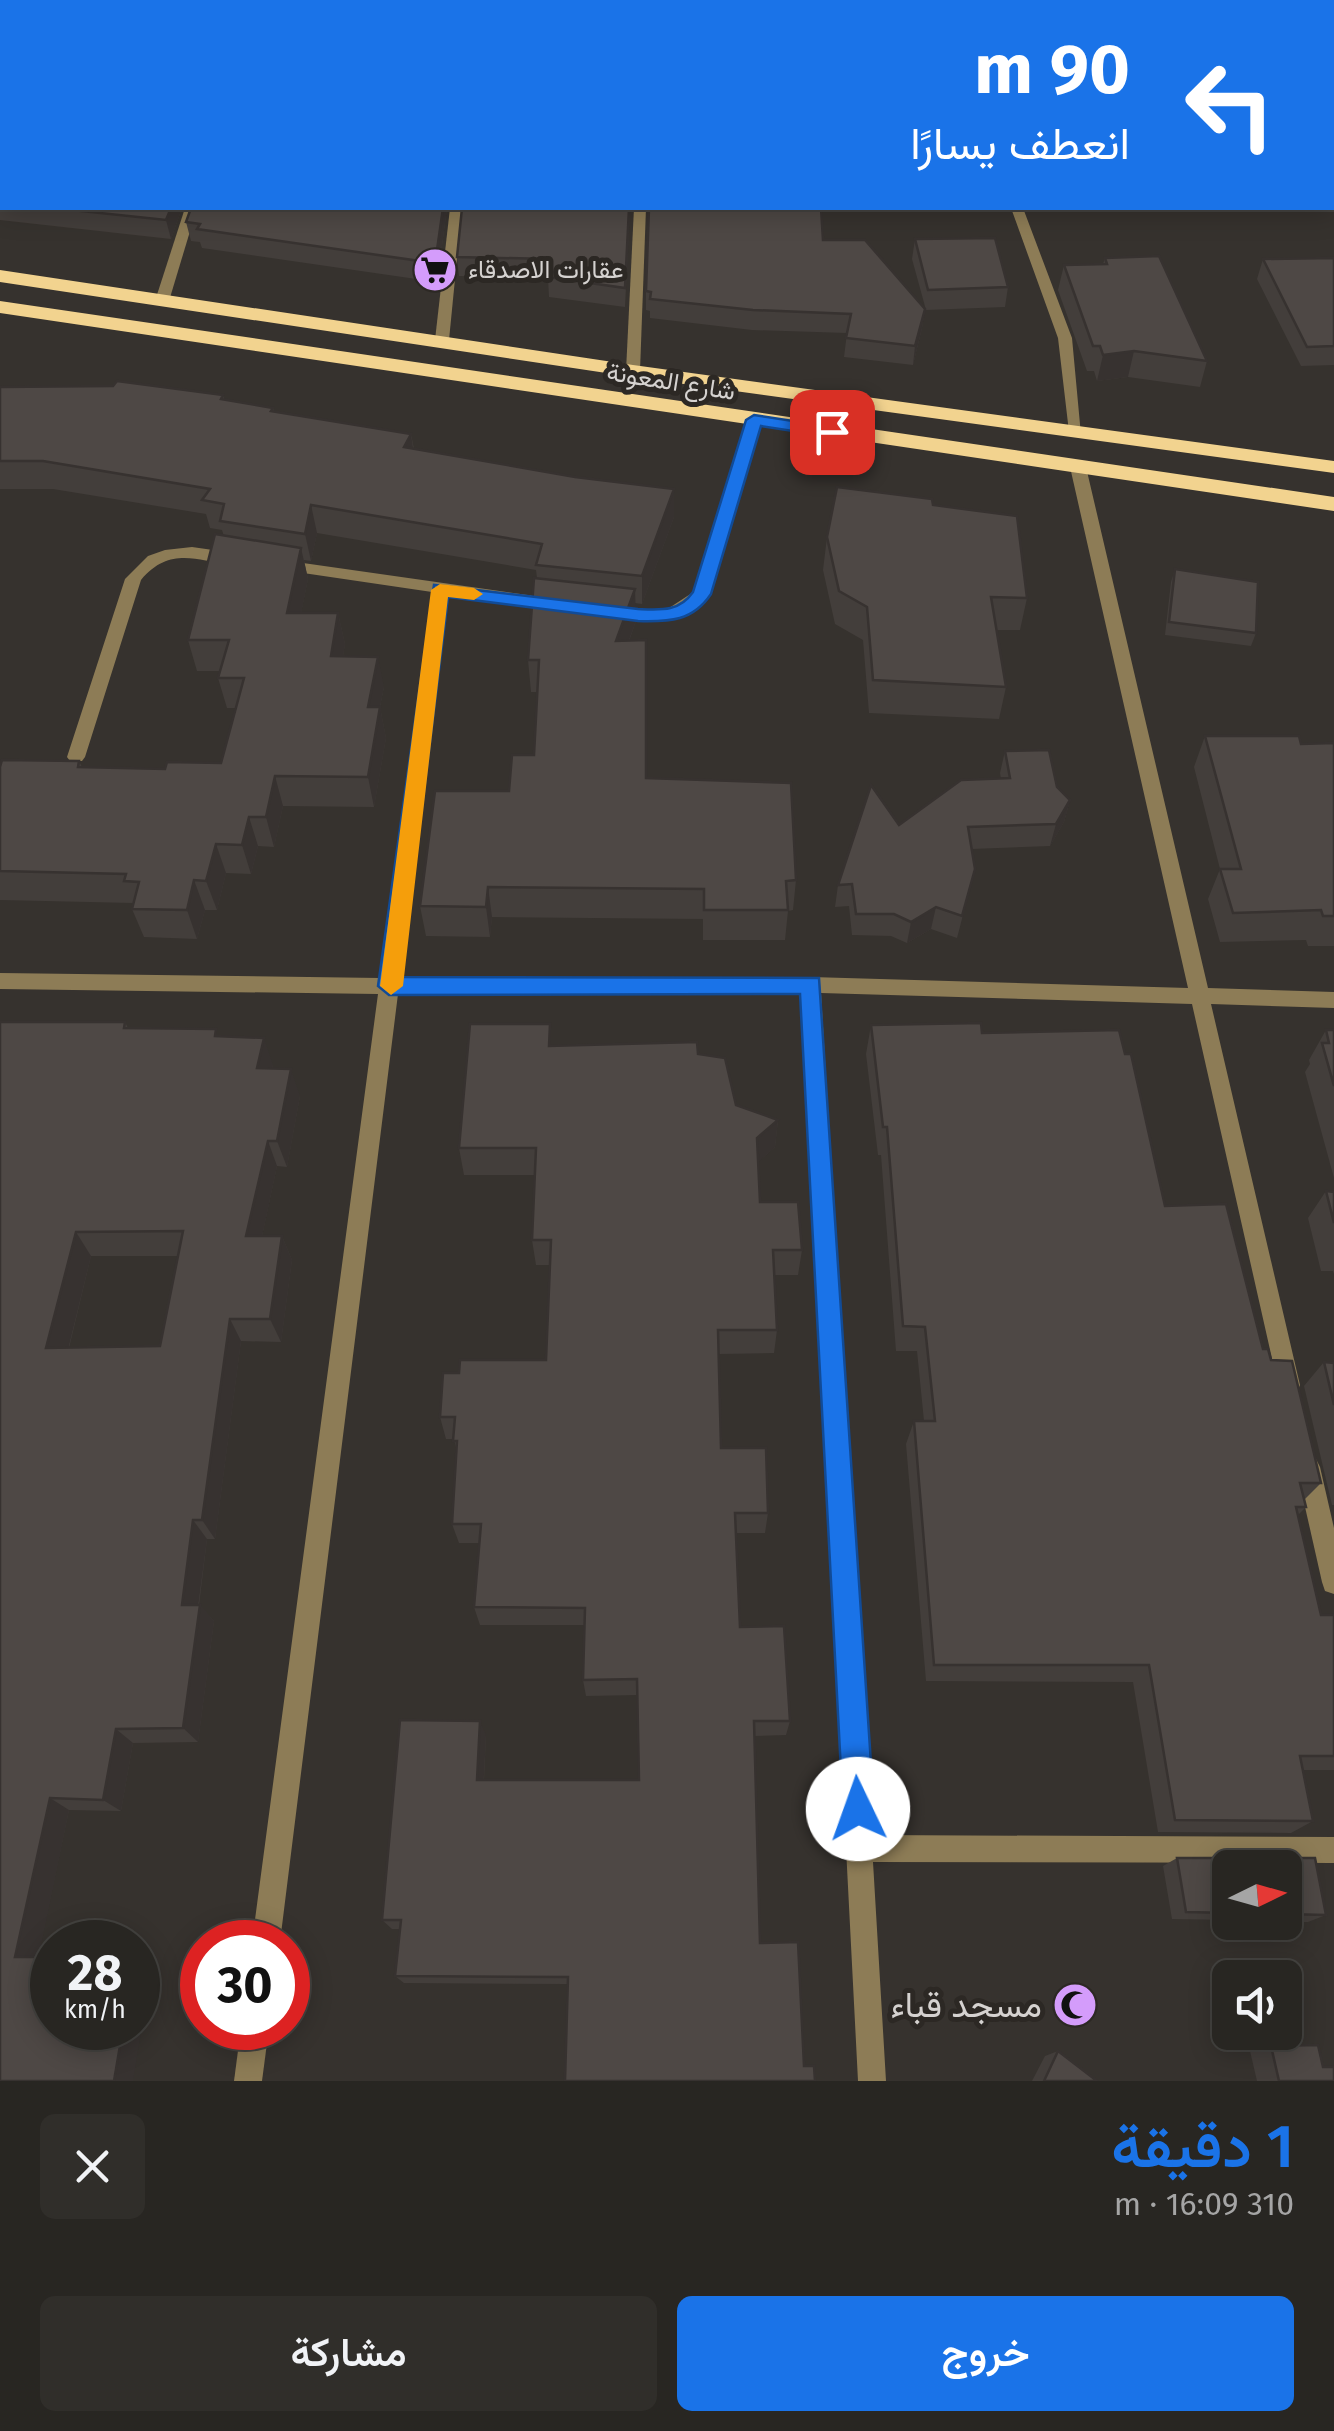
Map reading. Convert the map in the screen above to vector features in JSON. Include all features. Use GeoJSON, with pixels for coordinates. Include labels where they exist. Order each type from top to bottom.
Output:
{"type":"FeatureCollection","features":[{"type":"Feature","properties":{"kind":"highway","name":"شارع المعونة"},"geometry":{"type":"LineString","coordinates":[[0,276],[633,371],[1334,467]]}},
{"type":"Feature","properties":{"kind":"highway","name":"شارع المعونة"},"geometry":{"type":"LineString","coordinates":[[0,307],[1334,504]]}},
{"type":"Feature","properties":{"kind":"street"},"geometry":{"type":"LineString","coordinates":[[162,301],[190,210]]}},
{"type":"Feature","properties":{"kind":"street"},"geometry":{"type":"LineString","coordinates":[[442,340],[456,210]]}},
{"type":"Feature","properties":{"kind":"street"},"geometry":{"type":"LineString","coordinates":[[633,371],[640,210]]}},
{"type":"Feature","properties":{"kind":"street"},"geometry":{"type":"LineString","coordinates":[[1018,210],[1065,338],[1076,432]]}},
{"type":"Feature","properties":{"kind":"street"},"geometry":{"type":"LineString","coordinates":[[599,610],[668,616],[691,608],[702,594],[754,420]]}},
{"type":"Feature","properties":{"kind":"street"},"geometry":{"type":"LineString","coordinates":[[1078,467],[1294,1407]]}},
{"type":"Feature","properties":{"kind":"street"},"geometry":{"type":"LineString","coordinates":[[76,757],[133,579],[144,562],[168,552],[250,560]]}},
{"type":"Feature","properties":{"kind":"street"},"geometry":{"type":"LineString","coordinates":[[270,564],[579,607]]}},
{"type":"Feature","properties":{"kind":"street"},"geometry":{"type":"LineString","coordinates":[[269,1920],[440,590]]}},
{"type":"Feature","properties":{"kind":"street"},"geometry":{"type":"LineString","coordinates":[[0,981],[389,986],[811,985],[1334,1000]]}},
{"type":"Feature","properties":{"kind":"street"},"geometry":{"type":"LineString","coordinates":[[811,985],[872,2081]]}},
{"type":"Feature","properties":{"kind":"street"},"geometry":{"type":"LineString","coordinates":[[1303,1446],[1334,1582]]}},
{"type":"Feature","properties":{"kind":"street"},"geometry":{"type":"LineString","coordinates":[[861,1848],[1334,1850]]}},
{"type":"Feature","properties":{"kind":"street"},"geometry":{"type":"LineString","coordinates":[[248,2081],[252,2050]]}},
{"type":"Feature","properties":{"kind":"building"},"geometry":{"type":"Polygon","coordinates":[[[72,210],[170,210],[166,220],[72,210]]]}},
{"type":"Feature","properties":{"kind":"building"},"geometry":{"type":"Polygon","coordinates":[[[190,210],[443,210],[436,257],[421,256],[420,261],[197,229],[200,224],[186,222],[190,210]]]}},
{"type":"Feature","properties":{"kind":"building"},"geometry":{"type":"Polygon","coordinates":[[[462,210],[629,210],[625,288],[548,277],[550,259],[457,257],[462,210]]]}},
{"type":"Feature","properties":{"kind":"building"},"geometry":{"type":"Polygon","coordinates":[[[649,210],[821,210],[823,240],[865,240],[925,309],[915,346],[846,338],[851,314],[753,310],[650,299],[651,292],[646,291],[649,210]]]}},
{"type":"Feature","properties":{"kind":"building"},"geometry":{"type":"Polygon","coordinates":[[[995,238],[1008,287],[928,290],[915,239],[995,238]]]}},
{"type":"Feature","properties":{"kind":"building"},"geometry":{"type":"Polygon","coordinates":[[[1159,256],[1207,361],[1134,351],[1103,355],[1100,346],[1093,346],[1064,265],[1107,264],[1105,258],[1159,256]]]}},
{"type":"Feature","properties":{"kind":"building"},"geometry":{"type":"Polygon","coordinates":[[[1334,258],[1334,346],[1307,347],[1263,259],[1334,258]]]}},
{"type":"Feature","properties":{"kind":"building"},"geometry":{"type":"Polygon","coordinates":[[[117,381],[223,395],[221,399],[273,408],[271,411],[411,434],[404,447],[575,477],[674,489],[642,576],[536,565],[542,544],[311,505],[305,534],[220,521],[224,504],[202,500],[210,489],[43,461],[0,461],[0,387],[113,386],[117,381]]]}},
{"type":"Feature","properties":{"kind":"building"},"geometry":{"type":"Polygon","coordinates":[[[837,487],[932,499],[933,505],[1017,516],[1027,598],[991,597],[1006,687],[873,680],[867,607],[839,591],[827,537],[837,487]]]}},
{"type":"Feature","properties":{"kind":"building"},"geometry":{"type":"Polygon","coordinates":[[[215,534],[301,548],[287,613],[338,613],[331,656],[378,657],[368,707],[380,707],[368,777],[275,776],[266,817],[249,817],[242,845],[216,844],[206,881],[194,880],[187,910],[132,909],[139,882],[124,881],[126,874],[0,871],[2,760],[79,761],[78,767],[165,769],[167,762],[221,763],[244,678],[218,678],[229,640],[188,640],[215,534]]]}},
{"type":"Feature","properties":{"kind":"building"},"geometry":{"type":"Polygon","coordinates":[[[1175,569],[1258,582],[1256,633],[1169,622],[1175,569]]]}},
{"type":"Feature","properties":{"kind":"building"},"geometry":{"type":"Polygon","coordinates":[[[534,578],[635,589],[616,641],[646,640],[646,778],[791,783],[796,880],[786,881],[788,910],[704,910],[704,889],[488,887],[486,907],[420,906],[435,791],[509,791],[512,755],[534,755],[539,660],[528,660],[534,578]]]}},
{"type":"Feature","properties":{"kind":"building"},"geometry":{"type":"Polygon","coordinates":[[[1205,736],[1299,736],[1301,744],[1334,743],[1334,916],[1323,916],[1321,910],[1233,913],[1220,869],[1241,869],[1205,736]]]}},
{"type":"Feature","properties":{"kind":"building"},"geometry":{"type":"Polygon","coordinates":[[[1049,750],[1057,787],[1070,800],[1056,824],[968,827],[975,869],[962,916],[936,907],[911,922],[894,914],[856,914],[852,884],[838,885],[871,785],[899,825],[961,780],[1010,778],[1005,751],[1049,750]]]}},
{"type":"Feature","properties":{"kind":"building"},"geometry":{"type":"Polygon","coordinates":[[[0,1022],[125,1022],[124,1028],[216,1029],[215,1036],[264,1038],[257,1068],[291,1069],[277,1141],[268,1141],[246,1236],[282,1236],[270,1319],[230,1319],[202,1520],[193,1520],[182,1605],[200,1605],[183,1728],[116,1729],[103,1800],[50,1798],[15,1957],[30,1957],[30,2050],[119,2050],[114,2081],[0,2081],[0,1022]],[[183,1231],[76,1232],[46,1348],[160,1346],[183,1231]]]}},
{"type":"Feature","properties":{"kind":"building"},"geometry":{"type":"Polygon","coordinates":[[[981,1023],[982,1033],[1119,1030],[1125,1054],[1131,1054],[1165,1206],[1226,1204],[1263,1349],[1268,1349],[1271,1360],[1292,1361],[1321,1483],[1300,1483],[1306,1507],[1296,1507],[1321,1615],[1334,1615],[1334,1756],[1300,1756],[1313,1821],[1175,1820],[1149,1665],[934,1665],[914,1421],[935,1421],[925,1327],[903,1326],[887,1127],[883,1127],[871,1025],[981,1023]]]}},
{"type":"Feature","properties":{"kind":"building"},"geometry":{"type":"Polygon","coordinates":[[[470,1024],[550,1024],[549,1046],[697,1042],[698,1054],[725,1058],[736,1105],[778,1120],[757,1138],[760,1202],[798,1202],[802,1250],[773,1250],[777,1330],[718,1330],[721,1448],[766,1448],[768,1513],[735,1513],[740,1627],[784,1626],[790,1721],[754,1721],[760,1943],[798,1942],[804,2066],[814,2066],[815,2081],[565,2081],[568,1977],[395,1976],[401,1920],[382,1920],[400,1720],[480,1721],[477,1780],[639,1780],[637,1679],[583,1680],[585,1608],[474,1607],[481,1524],[452,1524],[457,1441],[453,1441],[455,1417],[440,1417],[443,1373],[459,1373],[460,1360],[546,1360],[551,1240],[532,1240],[536,1148],[459,1148],[470,1024]]]}},
{"type":"Feature","properties":{"kind":"building"},"geometry":{"type":"Polygon","coordinates":[[[1326,1030],[1334,1030],[1334,1086],[1322,1043],[1329,1043],[1326,1030]]]}},
{"type":"Feature","properties":{"kind":"building"},"geometry":{"type":"Polygon","coordinates":[[[1326,1191],[1334,1192],[1334,1223],[1326,1191]]]}},
{"type":"Feature","properties":{"kind":"building"},"geometry":{"type":"Polygon","coordinates":[[[1324,1362],[1334,1363],[1334,1405],[1324,1362]]]}},
{"type":"Feature","properties":{"kind":"building"},"geometry":{"type":"Polygon","coordinates":[[[1177,1858],[1212,1858],[1212,1913],[1186,1912],[1177,1858]]]}},
{"type":"Feature","properties":{"kind":"building"},"geometry":{"type":"Polygon","coordinates":[[[1302,1858],[1315,1858],[1326,1915],[1302,1914],[1302,1858]]]}},
{"type":"Feature","properties":{"kind":"building"},"geometry":{"type":"Polygon","coordinates":[[[1302,2045],[1318,2045],[1323,2067],[1334,2067],[1334,2081],[1279,2081],[1272,2050],[1302,2050],[1302,2045]]]}},
{"type":"Feature","properties":{"kind":"building"},"geometry":{"type":"Polygon","coordinates":[[[1058,2051],[1097,2081],[1044,2081],[1058,2051]]]}},
{"type":"Feature","properties":{"kind":"slow traffic"},"geometry":{"type":"LineString","coordinates":[[391,986],[440,590],[474,594]]}},
{"type":"Feature","properties":{"kind":"place","name":"عقارات الاصدقاء"},"geometry":{"type":"Point","coordinates":[435,270]}},
{"type":"Feature","properties":{"kind":"place","name":"مسجد قباء"},"geometry":{"type":"Point","coordinates":[1075,2005]}},
{"type":"Feature","properties":{"kind":"route"},"geometry":{"type":"LineString","coordinates":[[832,432],[754,420],[702,594],[691,608],[668,616],[638,615],[440,590],[389,986],[811,985],[858,1809]]}}]}
